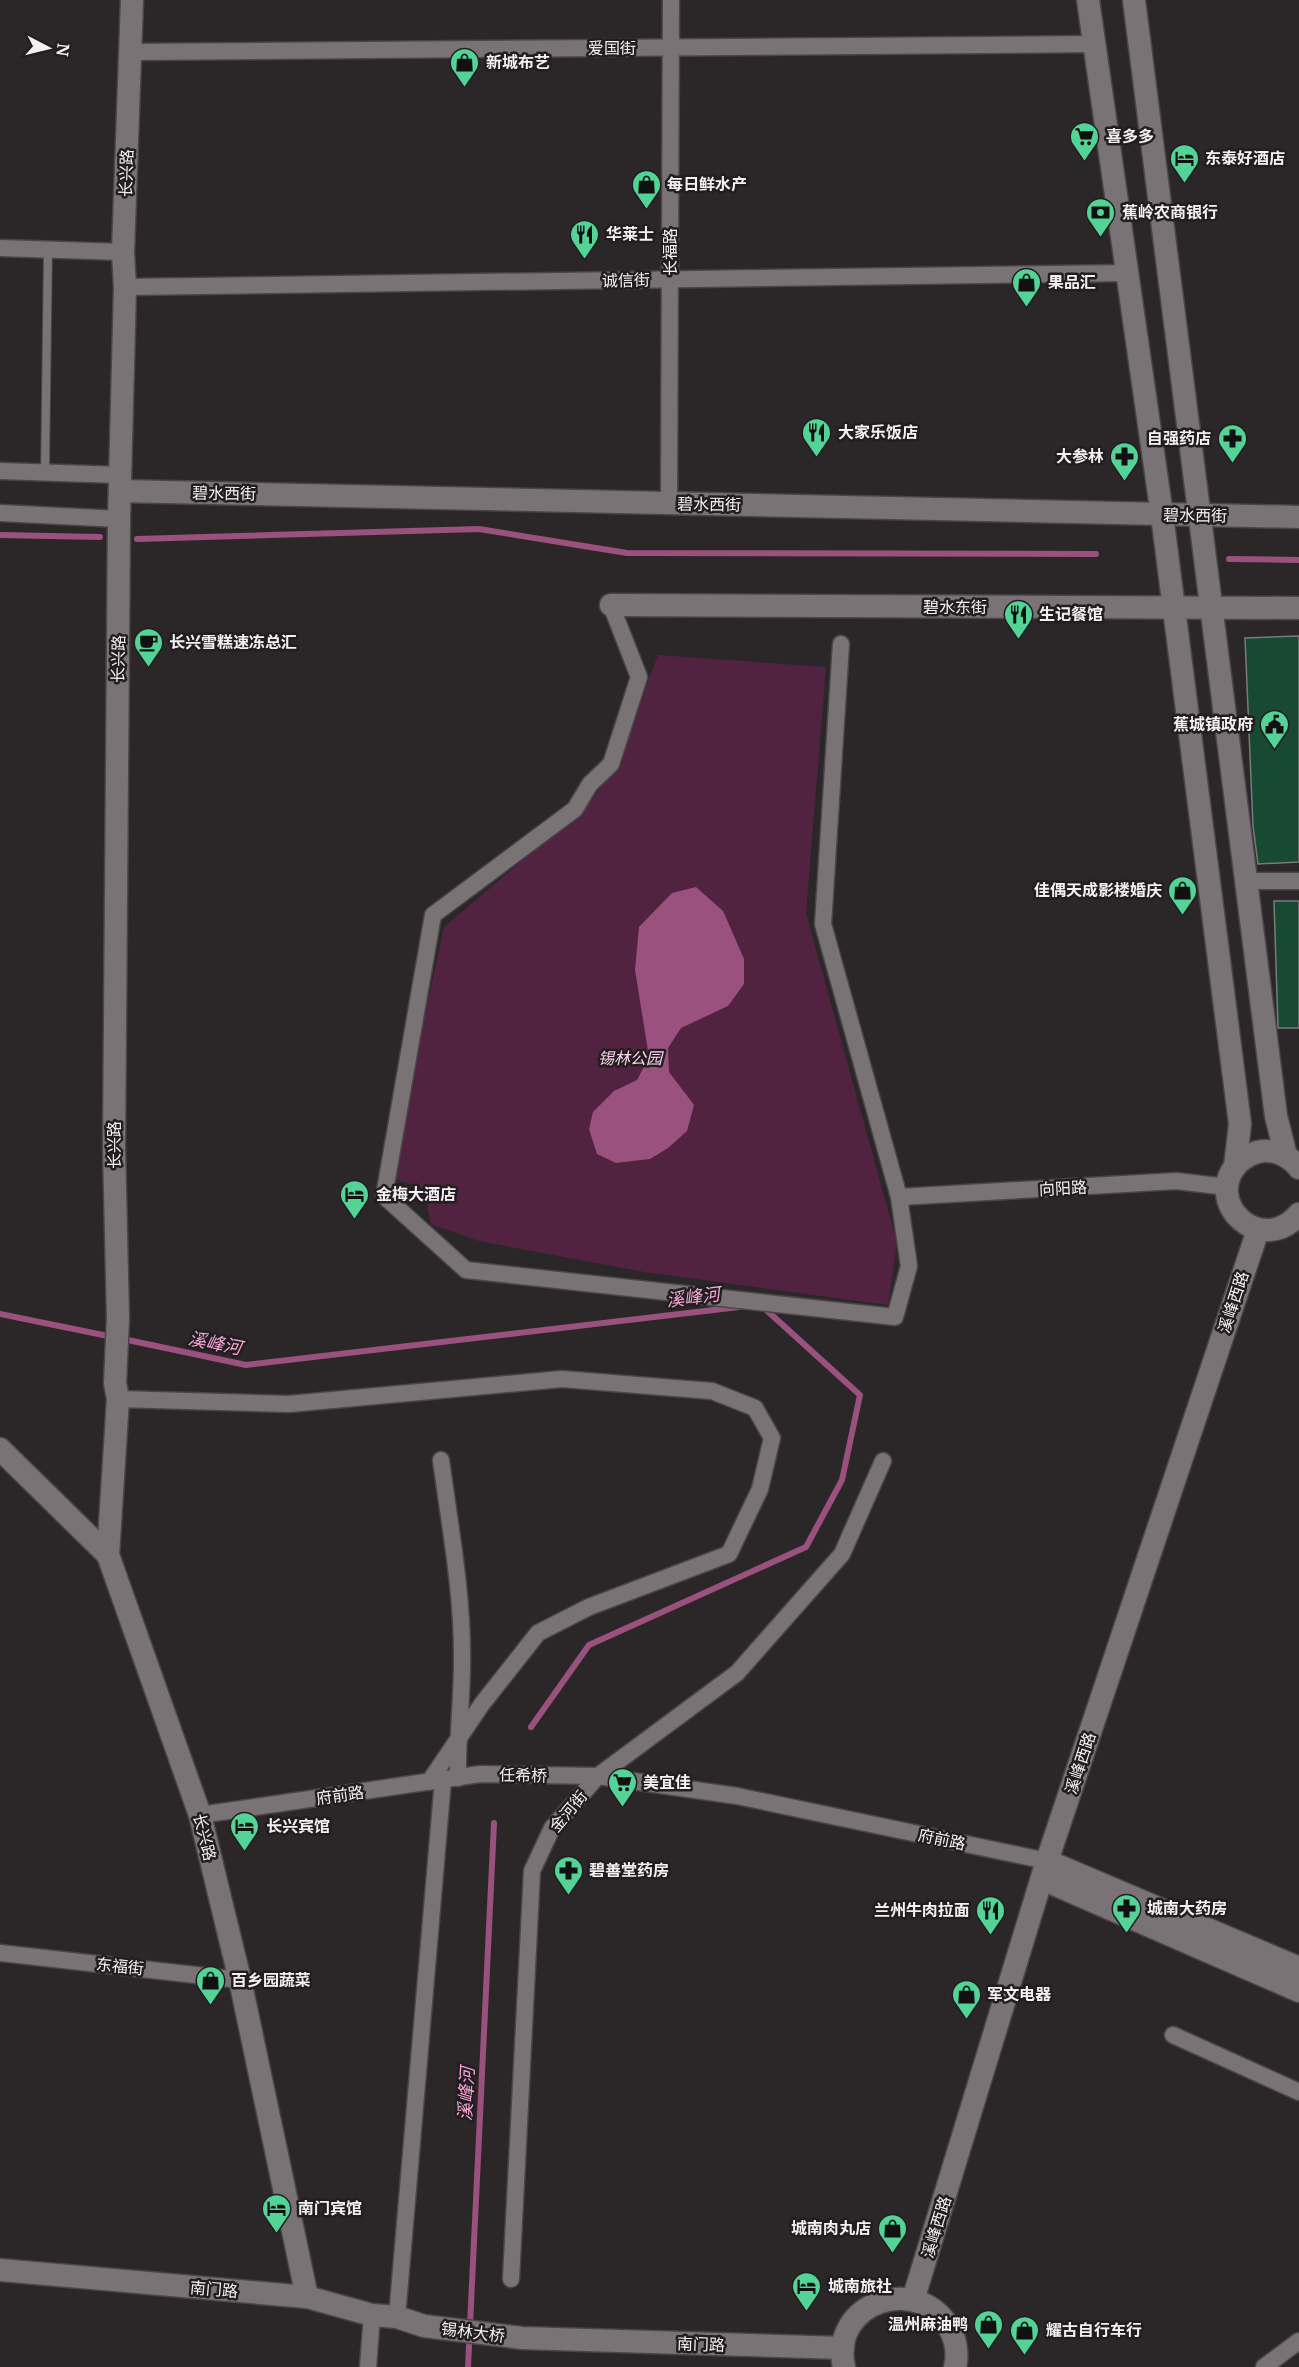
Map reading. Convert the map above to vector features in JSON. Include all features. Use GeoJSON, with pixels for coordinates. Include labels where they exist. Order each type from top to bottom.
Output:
{"type":"FeatureCollection","features":[{"type":"Feature","properties":{"kind":"street","name":"长兴路"},"geometry":{"type":"LineString","coordinates":[[132,0],[123,252],[125,287],[119,519],[114,1148],[118,1318],[117,1391],[108,1554],[200,1815],[240,1980],[307,2297]]}},
{"type":"Feature","properties":{"kind":"street","name":"长福路"},"geometry":{"type":"LineString","coordinates":[[669,503],[670,0]]}},
{"type":"Feature","properties":{"kind":"street"},"geometry":{"type":"LineString","coordinates":[[1088,0],[1162,515],[1240,1124],[1228,1199],[1238,1219],[1258,1230],[1269,1231],[1280,1228],[1290,1223],[1299,1214]]}},
{"type":"Feature","properties":{"kind":"street"},"geometry":{"type":"LineString","coordinates":[[1134,0],[1276,1116],[1293,1162]]}},
{"type":"Feature","properties":{"kind":"street","name":"爱国街"},"geometry":{"type":"LineString","coordinates":[[131,52],[1094,44]]}},
{"type":"Feature","properties":{"kind":"street"},"geometry":{"type":"LineString","coordinates":[[0,248],[123,252]]}},
{"type":"Feature","properties":{"kind":"street","name":"诚信街"},"geometry":{"type":"LineString","coordinates":[[125,287],[1127,273]]}},
{"type":"Feature","properties":{"kind":"street"},"geometry":{"type":"LineString","coordinates":[[0,471],[45,473],[120,483]]}},
{"type":"Feature","properties":{"kind":"street","name":"碧水西街"},"geometry":{"type":"LineString","coordinates":[[120,483],[669,503],[1299,517]]}},
{"type":"Feature","properties":{"kind":"street"},"geometry":{"type":"LineString","coordinates":[[0,513],[119,519]]}},
{"type":"Feature","properties":{"kind":"street"},"geometry":{"type":"LineString","coordinates":[[611,605],[639,677],[611,764],[590,784],[575,809],[433,915],[384,1196],[466,1269],[895,1317],[909,1266],[899,1197],[823,924],[841,644]]}},
{"type":"Feature","properties":{"kind":"street","name":"碧水东街"},"geometry":{"type":"LineString","coordinates":[[611,605],[1299,608]]}},
{"type":"Feature","properties":{"kind":"street"},"geometry":{"type":"LineString","coordinates":[[1246,882],[1299,881]]}},
{"type":"Feature","properties":{"kind":"street"},"geometry":{"type":"LineString","coordinates":[[1231,1177],[1243,1158],[1264,1151],[1293,1162]]}},
{"type":"Feature","properties":{"kind":"street","name":"向阳路"},"geometry":{"type":"LineString","coordinates":[[899,1197],[1231,1177]]}},
{"type":"Feature","properties":{"kind":"street","name":"溪峰西路"},"geometry":{"type":"LineString","coordinates":[[913,2300],[1045,1870],[1258,1230]]}},
{"type":"Feature","properties":{"kind":"street"},"geometry":{"type":"LineString","coordinates":[[117,1391],[289,1404],[562,1379],[712,1391],[755,1408],[772,1438],[760,1489],[729,1554],[589,1607],[538,1632],[457,1741],[444,1780]]}},
{"type":"Feature","properties":{"kind":"street"},"geometry":{"type":"LineString","coordinates":[[0,1449],[108,1554]]}},
{"type":"Feature","properties":{"kind":"street"},"geometry":{"type":"LineString","coordinates":[[397,2317],[444,1780],[457,1741],[462,1662],[459,1594],[441,1460]]}},
{"type":"Feature","properties":{"kind":"street","name":"金河街"},"geometry":{"type":"LineString","coordinates":[[511,2279],[532,1871],[552,1828],[598,1776],[737,1673],[842,1554],[883,1461]]}},
{"type":"Feature","properties":{"kind":"street","name":"府前路"},"geometry":{"type":"LineString","coordinates":[[200,1815],[480,1774]]}},
{"type":"Feature","properties":{"kind":"street","name":"任希桥"},"geometry":{"type":"LineString","coordinates":[[480,1774],[566,1775]]}},
{"type":"Feature","properties":{"kind":"street","name":"府前路"},"geometry":{"type":"LineString","coordinates":[[566,1775],[598,1776],[737,1796],[1045,1870],[1299,1968]]}},
{"type":"Feature","properties":{"kind":"street","name":"府前路"},"geometry":{"type":"LineString","coordinates":[[1045,1870],[1299,1991]]}},
{"type":"Feature","properties":{"kind":"street","name":"东福街"},"geometry":{"type":"LineString","coordinates":[[0,1953],[240,1980]]}},
{"type":"Feature","properties":{"kind":"street"},"geometry":{"type":"LineString","coordinates":[[1173,2035],[1299,2092]]}},
{"type":"Feature","properties":{"kind":"street","name":"南门路"},"geometry":{"type":"LineString","coordinates":[[0,2270],[307,2297],[372,2315],[397,2317],[424,2326]]}},
{"type":"Feature","properties":{"kind":"street"},"geometry":{"type":"LineString","coordinates":[[844,2358],[853,2323],[862,2312],[886,2300],[900,2298],[926,2305],[947,2323],[956,2349],[955,2367]]}},
{"type":"Feature","properties":{"kind":"street"},"geometry":{"type":"LineString","coordinates":[[368,2367],[372,2315]]}},
{"type":"Feature","properties":{"kind":"street","name":"锡林大桥"},"geometry":{"type":"LineString","coordinates":[[424,2326],[522,2338]]}},
{"type":"Feature","properties":{"kind":"street","name":"南门路"},"geometry":{"type":"LineString","coordinates":[[522,2338],[844,2358]]}},
{"type":"Feature","properties":{"kind":"street"},"geometry":{"type":"LineString","coordinates":[[1264,2367],[1299,2341]]}},
{"type":"Feature","properties":{"kind":"lane"},"geometry":{"type":"LineString","coordinates":[[45,473],[48,249]]}},
{"type":"Feature","properties":{"kind":"green space","name":"锡林公园"},"geometry":{"type":"Polygon","coordinates":[[[658,655],[826,667],[806,913],[897,1243],[888,1305],[645,1272],[479,1241],[431,1224],[424,1189],[390,1177],[444,927],[591,802],[621,754],[658,655]]]}},
{"type":"Feature","properties":{"kind":"shaded area"},"geometry":{"type":"Polygon","coordinates":[[[696,887],[723,911],[744,959],[744,984],[728,1006],[681,1028],[668,1048],[669,1072],[694,1105],[687,1131],[668,1148],[650,1159],[616,1163],[597,1154],[589,1129],[593,1112],[614,1091],[637,1080],[649,1057],[635,970],[639,927],[672,893],[696,887]]]}},
{"type":"Feature","properties":{"kind":"building","name":"蕉城镇政府"},"geometry":{"type":"Polygon","coordinates":[[[1299,636],[1299,862],[1258,864],[1253,826],[1245,638],[1299,636]]]}},
{"type":"Feature","properties":{"kind":"building"},"geometry":{"type":"Polygon","coordinates":[[[1274,901],[1299,901],[1299,1028],[1278,1028],[1274,901]]]}},
{"type":"Feature","properties":{"kind":"waterway"},"geometry":{"type":"LineString","coordinates":[[137,539],[479,529],[627,553],[1096,554]]}},
{"type":"Feature","properties":{"kind":"waterway"},"geometry":{"type":"LineString","coordinates":[[0,535],[100,537]]}},
{"type":"Feature","properties":{"kind":"waterway"},"geometry":{"type":"LineString","coordinates":[[1229,559],[1299,560]]}},
{"type":"Feature","properties":{"kind":"waterway","name":"溪峰河"},"geometry":{"type":"LineString","coordinates":[[123,1339],[246,1365],[739,1307]]}},
{"type":"Feature","properties":{"kind":"waterway","name":"溪峰河"},"geometry":{"type":"LineString","coordinates":[[531,1727],[589,1645],[806,1547],[842,1480],[860,1395],[763,1307]]}},
{"type":"Feature","properties":{"kind":"waterway","name":"溪峰河"},"geometry":{"type":"LineString","coordinates":[[0,1314],[113,1337]]}},
{"type":"Feature","properties":{"kind":"waterway","name":"溪峰河"},"geometry":{"type":"LineString","coordinates":[[468,2367],[494,1823]]}},
{"type":"Feature","properties":{"kind":"place","name":"新城布艺"},"geometry":{"type":"Point","coordinates":[465,88]}},
{"type":"Feature","properties":{"kind":"place","name":"喜多多"},"geometry":{"type":"Point","coordinates":[1085,162]}},
{"type":"Feature","properties":{"kind":"place","name":"东泰好酒店"},"geometry":{"type":"Point","coordinates":[1184,184]}},
{"type":"Feature","properties":{"kind":"place","name":"每日鲜水产"},"geometry":{"type":"Point","coordinates":[646,210]}},
{"type":"Feature","properties":{"kind":"place","name":"蕉岭农商银行"},"geometry":{"type":"Point","coordinates":[1101,238]}},
{"type":"Feature","properties":{"kind":"place","name":"华莱士"},"geometry":{"type":"Point","coordinates":[585,260]}},
{"type":"Feature","properties":{"kind":"place","name":"果品汇"},"geometry":{"type":"Point","coordinates":[1027,308]}},
{"type":"Feature","properties":{"kind":"place","name":"大家乐饭店"},"geometry":{"type":"Point","coordinates":[817,458]}},
{"type":"Feature","properties":{"kind":"place","name":"自强药店"},"geometry":{"type":"Point","coordinates":[1232,464]}},
{"type":"Feature","properties":{"kind":"place","name":"大参林"},"geometry":{"type":"Point","coordinates":[1125,482]}},
{"type":"Feature","properties":{"kind":"place","name":"生记餐馆"},"geometry":{"type":"Point","coordinates":[1018,640]}},
{"type":"Feature","properties":{"kind":"place","name":"长兴雪糕速冻总汇"},"geometry":{"type":"Point","coordinates":[148,668]}},
{"type":"Feature","properties":{"kind":"place","name":"蕉城镇政府"},"geometry":{"type":"Point","coordinates":[1274,750]}},
{"type":"Feature","properties":{"kind":"place","name":"佳偶天成影楼婚庆"},"geometry":{"type":"Point","coordinates":[1183,916]}},
{"type":"Feature","properties":{"kind":"place","name":"金梅大酒店"},"geometry":{"type":"Point","coordinates":[355,1220]}},
{"type":"Feature","properties":{"kind":"place","name":"美宜佳"},"geometry":{"type":"Point","coordinates":[622,1808]}},
{"type":"Feature","properties":{"kind":"place","name":"长兴宾馆"},"geometry":{"type":"Point","coordinates":[245,1852]}},
{"type":"Feature","properties":{"kind":"place","name":"碧善堂药房"},"geometry":{"type":"Point","coordinates":[568,1896]}},
{"type":"Feature","properties":{"kind":"place","name":"城南大药房"},"geometry":{"type":"Point","coordinates":[1126,1934]}},
{"type":"Feature","properties":{"kind":"place","name":"兰州牛肉拉面"},"geometry":{"type":"Point","coordinates":[991,1936]}},
{"type":"Feature","properties":{"kind":"place","name":"百乡园蔬菜"},"geometry":{"type":"Point","coordinates":[210,2006]}},
{"type":"Feature","properties":{"kind":"place","name":"军文电器"},"geometry":{"type":"Point","coordinates":[966,2020]}},
{"type":"Feature","properties":{"kind":"place","name":"南门宾馆"},"geometry":{"type":"Point","coordinates":[277,2234]}},
{"type":"Feature","properties":{"kind":"place","name":"城南肉丸店"},"geometry":{"type":"Point","coordinates":[892,2254]}},
{"type":"Feature","properties":{"kind":"place","name":"城南旅社"},"geometry":{"type":"Point","coordinates":[807,2312]}},
{"type":"Feature","properties":{"kind":"place","name":"温州麻油鸭"},"geometry":{"type":"Point","coordinates":[989,2350]}},
{"type":"Feature","properties":{"kind":"place","name":"耀古自行车行"},"geometry":{"type":"Point","coordinates":[1025,2356]}}]}
